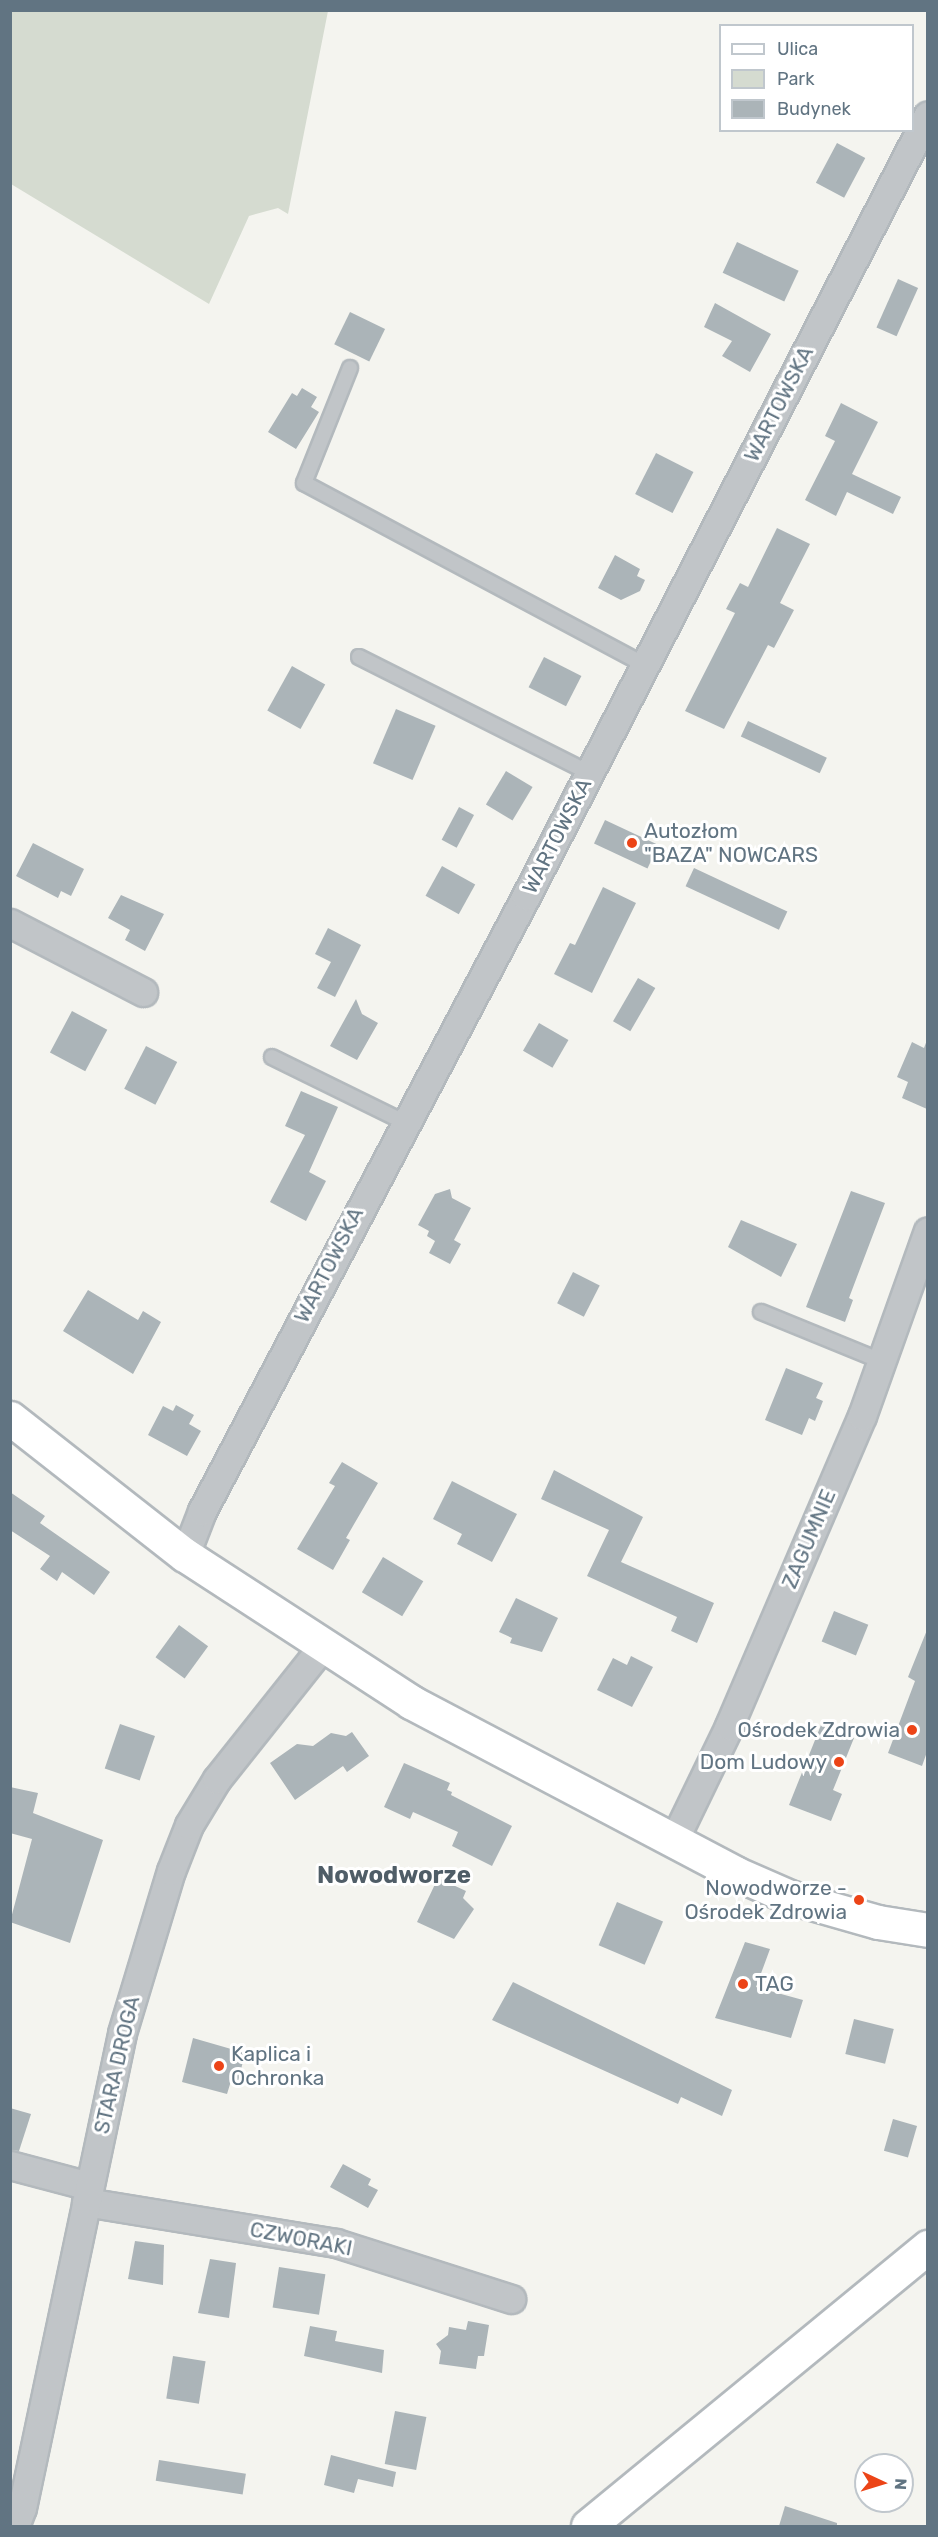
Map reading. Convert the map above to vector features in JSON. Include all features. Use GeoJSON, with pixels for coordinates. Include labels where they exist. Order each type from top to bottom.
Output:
{"type":"FeatureCollection","features":[{"type":"Feature","properties":{"kind":"street","name":"WARTOWSKA"},"geometry":{"type":"LineString","coordinates":[[185,1556],[202,1511],[404,1122],[590,773],[927,115]]}},
{"type":"Feature","properties":{"kind":"street"},"geometry":{"type":"LineString","coordinates":[[10,923],[143,992]]}},
{"type":"Feature","properties":{"kind":"street","name":"ZAGUMNIE"},"geometry":{"type":"LineString","coordinates":[[674,1840],[729,1726],[862,1416],[927,1231]]}},
{"type":"Feature","properties":{"kind":"street"},"geometry":{"type":"LineString","coordinates":[[10,1418],[185,1556],[322,1647],[411,1702],[674,1840],[790,1897],[878,1922],[927,1930]]}},
{"type":"Feature","properties":{"kind":"street","name":"STARA DROGA"},"geometry":{"type":"LineString","coordinates":[[15,2526],[22,2508],[122,2033],[171,1871],[189,1825],[217,1779],[322,1647]]}},
{"type":"Feature","properties":{"kind":"street","name":"CZWORAKI"},"geometry":{"type":"LineString","coordinates":[[10,2165],[88,2194],[336,2243],[511,2299]]}},
{"type":"Feature","properties":{"kind":"street"},"geometry":{"type":"LineString","coordinates":[[588,2526],[927,2247]]}},
{"type":"Feature","properties":{"kind":"lane"},"geometry":{"type":"LineString","coordinates":[[350,368],[304,483],[645,665]]}},
{"type":"Feature","properties":{"kind":"lane"},"geometry":{"type":"LineString","coordinates":[[359,657],[590,773]]}},
{"type":"Feature","properties":{"kind":"lane"},"geometry":{"type":"LineString","coordinates":[[272,1057],[404,1122]]}},
{"type":"Feature","properties":{"kind":"lane"},"geometry":{"type":"LineString","coordinates":[[761,1312],[881,1361]]}},
{"type":"Feature","properties":{"kind":"green space"},"geometry":{"type":"Polygon","coordinates":[[[10,11],[328,11],[288,214],[278,208],[249,216],[209,304],[11,184],[10,11]]]}},
{"type":"Feature","properties":{"kind":"building"},"geometry":{"type":"Polygon","coordinates":[[[837,143],[865,158],[844,198],[816,183],[837,143]]]}},
{"type":"Feature","properties":{"kind":"building"},"geometry":{"type":"Polygon","coordinates":[[[737,242],[799,271],[784,302],[723,273],[737,242]]]}},
{"type":"Feature","properties":{"kind":"building"},"geometry":{"type":"Polygon","coordinates":[[[898,279],[918,288],[897,336],[876,327],[898,279]]]}},
{"type":"Feature","properties":{"kind":"building"},"geometry":{"type":"Polygon","coordinates":[[[715,303],[771,334],[750,372],[722,356],[732,341],[704,327],[715,303]]]}},
{"type":"Feature","properties":{"kind":"building"},"geometry":{"type":"Polygon","coordinates":[[[350,312],[385,329],[369,361],[334,344],[350,312]]]}},
{"type":"Feature","properties":{"kind":"building"},"geometry":{"type":"Polygon","coordinates":[[[302,388],[317,397],[311,407],[319,412],[296,449],[268,432],[292,393],[297,396],[302,388]]]}},
{"type":"Feature","properties":{"kind":"building"},"geometry":{"type":"Polygon","coordinates":[[[841,403],[878,422],[852,474],[901,497],[893,514],[847,492],[836,516],[805,500],[835,441],[825,436],[841,403]]]}},
{"type":"Feature","properties":{"kind":"building"},"geometry":{"type":"Polygon","coordinates":[[[656,453],[693,472],[673,513],[635,494],[656,453]]]}},
{"type":"Feature","properties":{"kind":"building"},"geometry":{"type":"Polygon","coordinates":[[[777,528],[810,544],[780,603],[794,610],[774,648],[768,645],[724,729],[685,711],[735,613],[726,609],[740,583],[748,587],[777,528]]]}},
{"type":"Feature","properties":{"kind":"building"},"geometry":{"type":"Polygon","coordinates":[[[615,555],[640,569],[637,576],[645,580],[640,591],[621,600],[598,588],[615,555]]]}},
{"type":"Feature","properties":{"kind":"building"},"geometry":{"type":"Polygon","coordinates":[[[544,657],[581,676],[566,706],[529,687],[544,657]]]}},
{"type":"Feature","properties":{"kind":"building"},"geometry":{"type":"Polygon","coordinates":[[[292,666],[325,684],[301,729],[267,711],[292,666]]]}},
{"type":"Feature","properties":{"kind":"building"},"geometry":{"type":"Polygon","coordinates":[[[396,709],[436,726],[413,780],[373,763],[396,709]]]}},
{"type":"Feature","properties":{"kind":"building"},"geometry":{"type":"Polygon","coordinates":[[[748,721],[827,758],[820,773],[741,736],[748,721]]]}},
{"type":"Feature","properties":{"kind":"building"},"geometry":{"type":"Polygon","coordinates":[[[506,771],[533,787],[512,820],[486,804],[506,771]]]}},
{"type":"Feature","properties":{"kind":"building"},"geometry":{"type":"Polygon","coordinates":[[[459,807],[474,815],[457,848],[442,840],[459,807]]]}},
{"type":"Feature","properties":{"kind":"building"},"geometry":{"type":"Polygon","coordinates":[[[605,820],[658,845],[647,868],[594,844],[605,820]]]}},
{"type":"Feature","properties":{"kind":"building"},"geometry":{"type":"Polygon","coordinates":[[[33,843],[84,869],[71,896],[61,891],[58,898],[16,876],[33,843]]]}},
{"type":"Feature","properties":{"kind":"building"},"geometry":{"type":"Polygon","coordinates":[[[442,866],[475,884],[459,914],[426,896],[442,866]]]}},
{"type":"Feature","properties":{"kind":"building"},"geometry":{"type":"Polygon","coordinates":[[[694,868],[787,912],[779,930],[686,886],[694,868]]]}},
{"type":"Feature","properties":{"kind":"building"},"geometry":{"type":"Polygon","coordinates":[[[603,887],[636,903],[592,993],[554,974],[570,943],[575,945],[603,887]]]}},
{"type":"Feature","properties":{"kind":"building"},"geometry":{"type":"Polygon","coordinates":[[[121,895],[164,914],[145,951],[125,940],[130,930],[108,918],[121,895]]]}},
{"type":"Feature","properties":{"kind":"building"},"geometry":{"type":"Polygon","coordinates":[[[328,928],[361,945],[335,997],[317,988],[331,962],[315,954],[328,928]]]}},
{"type":"Feature","properties":{"kind":"building"},"geometry":{"type":"Polygon","coordinates":[[[638,978],[655,988],[630,1031],[613,1021],[638,978]]]}},
{"type":"Feature","properties":{"kind":"building"},"geometry":{"type":"Polygon","coordinates":[[[356,999],[362,1014],[378,1023],[357,1060],[330,1046],[356,999]]]}},
{"type":"Feature","properties":{"kind":"building"},"geometry":{"type":"Polygon","coordinates":[[[72,1011],[107,1030],[85,1071],[50,1052],[72,1011]]]}},
{"type":"Feature","properties":{"kind":"building"},"geometry":{"type":"Polygon","coordinates":[[[539,1023],[568,1040],[552,1068],[523,1051],[539,1023]]]}},
{"type":"Feature","properties":{"kind":"building"},"geometry":{"type":"Polygon","coordinates":[[[927,1040],[927,1109],[902,1098],[908,1082],[897,1077],[912,1042],[924,1048],[927,1040]]]}},
{"type":"Feature","properties":{"kind":"building"},"geometry":{"type":"Polygon","coordinates":[[[146,1046],[177,1062],[155,1105],[124,1089],[146,1046]]]}},
{"type":"Feature","properties":{"kind":"building"},"geometry":{"type":"Polygon","coordinates":[[[301,1091],[338,1107],[309,1172],[326,1181],[306,1221],[270,1202],[305,1135],[285,1126],[301,1091]]]}},
{"type":"Feature","properties":{"kind":"building"},"geometry":{"type":"Polygon","coordinates":[[[450,1189],[452,1198],[471,1208],[454,1240],[461,1244],[450,1264],[429,1253],[435,1241],[427,1236],[429,1231],[418,1225],[435,1194],[450,1189]]]}},
{"type":"Feature","properties":{"kind":"building"},"geometry":{"type":"Polygon","coordinates":[[[851,1191],[885,1203],[849,1298],[853,1300],[845,1322],[806,1307],[851,1191]]]}},
{"type":"Feature","properties":{"kind":"building"},"geometry":{"type":"Polygon","coordinates":[[[741,1220],[797,1244],[781,1277],[728,1247],[741,1220]]]}},
{"type":"Feature","properties":{"kind":"building"},"geometry":{"type":"Polygon","coordinates":[[[573,1272],[600,1286],[584,1317],[557,1303],[573,1272]]]}},
{"type":"Feature","properties":{"kind":"building"},"geometry":{"type":"Polygon","coordinates":[[[88,1290],[138,1320],[143,1311],[161,1322],[133,1374],[63,1331],[88,1290]]]}},
{"type":"Feature","properties":{"kind":"building"},"geometry":{"type":"Polygon","coordinates":[[[786,1368],[823,1383],[816,1398],[823,1401],[815,1421],[809,1418],[802,1435],[765,1420],[786,1368]]]}},
{"type":"Feature","properties":{"kind":"building"},"geometry":{"type":"Polygon","coordinates":[[[176,1405],[194,1415],[189,1424],[201,1431],[187,1456],[148,1435],[163,1406],[173,1411],[176,1405]]]}},
{"type":"Feature","properties":{"kind":"building"},"geometry":{"type":"Polygon","coordinates":[[[342,1462],[378,1483],[346,1538],[350,1540],[333,1570],[297,1549],[335,1486],[329,1483],[342,1462]]]}},
{"type":"Feature","properties":{"kind":"building"},"geometry":{"type":"Polygon","coordinates":[[[554,1470],[643,1517],[621,1562],[714,1603],[697,1643],[671,1631],[677,1617],[587,1576],[609,1530],[541,1499],[554,1470]]]}},
{"type":"Feature","properties":{"kind":"building"},"geometry":{"type":"Polygon","coordinates":[[[452,1481],[517,1514],[492,1562],[457,1544],[462,1534],[433,1519],[452,1481]]]}},
{"type":"Feature","properties":{"kind":"building"},"geometry":{"type":"Polygon","coordinates":[[[10,1492],[45,1516],[40,1523],[110,1572],[94,1595],[62,1572],[57,1581],[40,1569],[50,1556],[10,1530],[10,1492]]]}},
{"type":"Feature","properties":{"kind":"building"},"geometry":{"type":"Polygon","coordinates":[[[383,1557],[423,1581],[402,1616],[362,1592],[383,1557]]]}},
{"type":"Feature","properties":{"kind":"building"},"geometry":{"type":"Polygon","coordinates":[[[516,1598],[558,1618],[542,1652],[510,1643],[512,1638],[499,1632],[516,1598]]]}},
{"type":"Feature","properties":{"kind":"building"},"geometry":{"type":"Polygon","coordinates":[[[834,1611],[868,1625],[856,1655],[822,1642],[834,1611]]]}},
{"type":"Feature","properties":{"kind":"building"},"geometry":{"type":"Polygon","coordinates":[[[179,1625],[208,1646],[185,1679],[155,1657],[179,1625]]]}},
{"type":"Feature","properties":{"kind":"building","name":"Ośrodek Zdrowia"},"geometry":{"type":"Polygon","coordinates":[[[927,1630],[927,1752],[922,1766],[888,1753],[915,1681],[908,1677],[927,1630]]]}},
{"type":"Feature","properties":{"kind":"building"},"geometry":{"type":"Polygon","coordinates":[[[631,1656],[653,1667],[632,1707],[597,1690],[613,1658],[627,1665],[631,1656]]]}},
{"type":"Feature","properties":{"kind":"building"},"geometry":{"type":"Polygon","coordinates":[[[120,1724],[155,1736],[140,1780],[105,1768],[120,1724]]]}},
{"type":"Feature","properties":{"kind":"building"},"geometry":{"type":"Polygon","coordinates":[[[821,1725],[854,1738],[833,1790],[842,1794],[831,1821],[789,1805],[821,1725]]]}},
{"type":"Feature","properties":{"kind":"building"},"geometry":{"type":"Polygon","coordinates":[[[352,1732],[369,1756],[347,1772],[343,1766],[295,1800],[270,1763],[297,1744],[313,1746],[331,1733],[346,1736],[352,1732]]]}},
{"type":"Feature","properties":{"kind":"building"},"geometry":{"type":"Polygon","coordinates":[[[404,1763],[450,1783],[447,1790],[452,1792],[451,1795],[512,1826],[492,1866],[452,1846],[458,1832],[413,1812],[410,1819],[384,1807],[404,1763]]]}},
{"type":"Feature","properties":{"kind":"building"},"geometry":{"type":"Polygon","coordinates":[[[10,1787],[38,1793],[33,1813],[103,1840],[70,1943],[10,1922],[32,1839],[10,1833],[10,1787]]]}},
{"type":"Feature","properties":{"kind":"building"},"geometry":{"type":"Polygon","coordinates":[[[438,1878],[466,1891],[463,1898],[474,1909],[454,1939],[417,1922],[438,1878]]]}},
{"type":"Feature","properties":{"kind":"building"},"geometry":{"type":"Polygon","coordinates":[[[617,1902],[663,1922],[645,1965],[599,1945],[617,1902]]]}},
{"type":"Feature","properties":{"kind":"building"},"geometry":{"type":"Polygon","coordinates":[[[745,1942],[770,1949],[756,1987],[803,2000],[791,2038],[715,2018],[745,1942]]]}},
{"type":"Feature","properties":{"kind":"building"},"geometry":{"type":"Polygon","coordinates":[[[513,1982],[732,2090],[722,2116],[681,2097],[678,2104],[492,2020],[513,1982]]]}},
{"type":"Feature","properties":{"kind":"building"},"geometry":{"type":"Polygon","coordinates":[[[854,2019],[894,2029],[885,2064],[845,2054],[854,2019]]]}},
{"type":"Feature","properties":{"kind":"building","name":"Kaplica i Ochronka"},"geometry":{"type":"Polygon","coordinates":[[[193,2038],[245,2053],[238,2082],[231,2081],[227,2094],[182,2082],[193,2038]]]}},
{"type":"Feature","properties":{"kind":"building"},"geometry":{"type":"Polygon","coordinates":[[[10,2108],[31,2114],[19,2151],[10,2150],[10,2108]]]}},
{"type":"Feature","properties":{"kind":"building"},"geometry":{"type":"Polygon","coordinates":[[[893,2119],[917,2126],[908,2158],[884,2151],[893,2119]]]}},
{"type":"Feature","properties":{"kind":"building"},"geometry":{"type":"Polygon","coordinates":[[[343,2164],[371,2179],[368,2185],[378,2190],[368,2208],[330,2187],[343,2164]]]}},
{"type":"Feature","properties":{"kind":"building"},"geometry":{"type":"Polygon","coordinates":[[[135,2241],[164,2245],[163,2285],[128,2279],[135,2241]]]}},
{"type":"Feature","properties":{"kind":"building"},"geometry":{"type":"Polygon","coordinates":[[[210,2259],[236,2263],[229,2318],[198,2313],[210,2259]]]}},
{"type":"Feature","properties":{"kind":"building"},"geometry":{"type":"Polygon","coordinates":[[[279,2267],[325,2274],[319,2315],[273,2307],[279,2267]]]}},
{"type":"Feature","properties":{"kind":"building"},"geometry":{"type":"Polygon","coordinates":[[[468,2321],[489,2325],[484,2356],[478,2356],[476,2369],[439,2364],[441,2351],[436,2344],[448,2335],[449,2327],[466,2330],[468,2321]]]}},
{"type":"Feature","properties":{"kind":"building"},"geometry":{"type":"Polygon","coordinates":[[[310,2326],[337,2331],[335,2341],[384,2350],[382,2373],[304,2356],[310,2326]]]}},
{"type":"Feature","properties":{"kind":"building"},"geometry":{"type":"Polygon","coordinates":[[[173,2356],[206,2361],[199,2404],[166,2398],[173,2356]]]}},
{"type":"Feature","properties":{"kind":"building"},"geometry":{"type":"Polygon","coordinates":[[[395,2411],[426,2417],[416,2470],[385,2464],[395,2411]]]}},
{"type":"Feature","properties":{"kind":"building"},"geometry":{"type":"Polygon","coordinates":[[[331,2455],[396,2472],[393,2487],[358,2479],[354,2493],[324,2485],[331,2455]]]}},
{"type":"Feature","properties":{"kind":"building"},"geometry":{"type":"Polygon","coordinates":[[[159,2460],[246,2474],[243,2495],[156,2481],[159,2460]]]}},
{"type":"Feature","properties":{"kind":"building"},"geometry":{"type":"Polygon","coordinates":[[[785,2506],[837,2523],[837,2526],[779,2526],[785,2506]]]}},
{"type":"Feature","properties":{"kind":"place","name":"Autozłom \"BAZA\" NOWCARS"},"geometry":{"type":"Point","coordinates":[632,843]}},
{"type":"Feature","properties":{"kind":"place","name":"Ośrodek Zdrowia"},"geometry":{"type":"Point","coordinates":[912,1730]}},
{"type":"Feature","properties":{"kind":"place","name":"Dom Ludowy"},"geometry":{"type":"Point","coordinates":[839,1762]}},
{"type":"Feature","properties":{"kind":"place","name":"Nowodworze - Ośrodek Zdrowia"},"geometry":{"type":"Point","coordinates":[859,1900]}},
{"type":"Feature","properties":{"kind":"place","name":"TAG"},"geometry":{"type":"Point","coordinates":[743,1984]}},
{"type":"Feature","properties":{"kind":"place","name":"Kaplica i Ochronka"},"geometry":{"type":"Point","coordinates":[219,2066]}},
{"type":"Feature","properties":{"kind":"district","name":"Nowodworze"},"geometry":{"type":"Point","coordinates":[394,1876]}}]}
